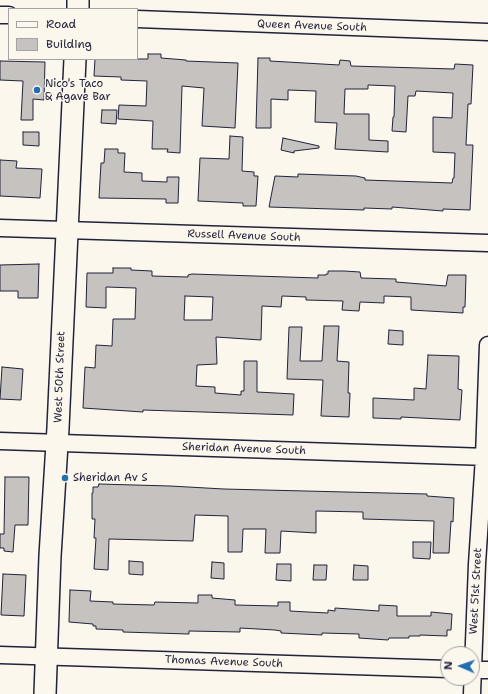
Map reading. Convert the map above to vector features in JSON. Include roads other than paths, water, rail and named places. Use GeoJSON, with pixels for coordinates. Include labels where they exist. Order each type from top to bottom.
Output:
{"type":"FeatureCollection","features":[{"type":"Feature","properties":{"kind":"main road","name":"West 50th Street"},"geometry":{"type":"LineString","coordinates":[[45,694],[50,556],[57,442],[75,60]]}},
{"type":"Feature","properties":{"kind":"street","name":"Queen Avenue South"},"geometry":{"type":"LineString","coordinates":[[138,19],[488,32]]}},
{"type":"Feature","properties":{"kind":"street","name":"Russell Avenue South"},"geometry":{"type":"LineString","coordinates":[[0,228],[488,244]]}},
{"type":"Feature","properties":{"kind":"street","name":"West 51st Street"},"geometry":{"type":"LineString","coordinates":[[473,646],[477,564],[486,457],[488,345]]}},
{"type":"Feature","properties":{"kind":"street","name":"Sheridan Avenue South"},"geometry":{"type":"LineString","coordinates":[[0,441],[486,457]]}},
{"type":"Feature","properties":{"kind":"street","name":"Thomas Avenue South"},"geometry":{"type":"LineString","coordinates":[[0,655],[440,669]]}},
{"type":"Feature","properties":{"kind":"place","name":"Nico's Taco & Agave Bar"},"geometry":{"type":"Point","coordinates":[37,90]}},
{"type":"Feature","properties":{"kind":"place","name":"Sheridan Av S"},"geometry":{"type":"Point","coordinates":[65,478]}}]}
